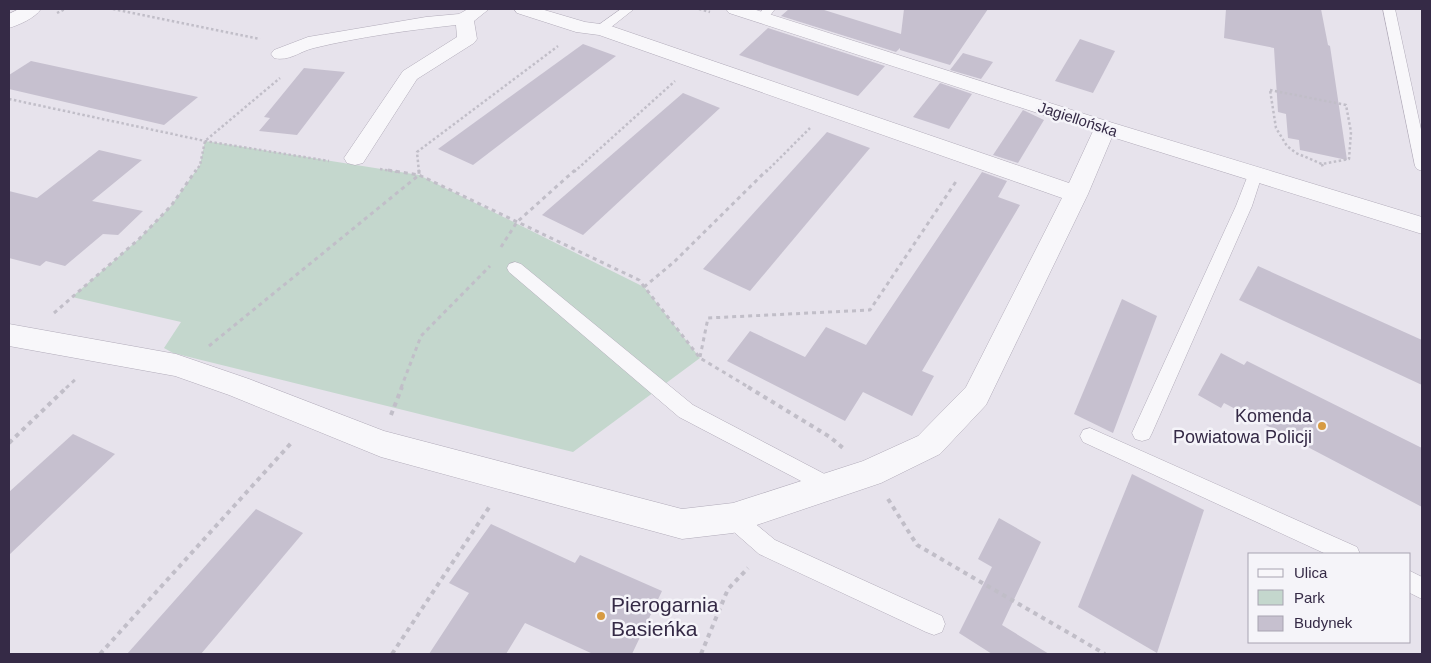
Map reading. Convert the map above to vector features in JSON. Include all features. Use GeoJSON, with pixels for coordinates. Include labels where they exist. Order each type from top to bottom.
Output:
{"type":"FeatureCollection","features":[{"type":"Feature","properties":{"kind":"street"},"geometry":{"type":"LineString","coordinates":[[9,22],[32,9]]}},
{"type":"Feature","properties":{"kind":"street"},"geometry":{"type":"LineString","coordinates":[[523,9],[592,28],[1076,194]]}},
{"type":"Feature","properties":{"kind":"street","name":"Jagiellońska"},"geometry":{"type":"LineString","coordinates":[[735,9],[765,13],[1105,128],[1422,226]]}},
{"type":"Feature","properties":{"kind":"street"},"geometry":{"type":"LineString","coordinates":[[281,54],[308,43],[472,14],[467,38],[410,75],[354,158]]}},
{"type":"Feature","properties":{"kind":"street"},"geometry":{"type":"LineString","coordinates":[[17,337],[176,365],[381,444],[682,524],[733,518],[870,473],[929,445],[976,396],[1076,194],[1105,128]]}},
{"type":"Feature","properties":{"kind":"lane"},"geometry":{"type":"LineString","coordinates":[[592,28],[628,9]]}},
{"type":"Feature","properties":{"kind":"lane"},"geometry":{"type":"LineString","coordinates":[[1389,9],[1422,166]]}},
{"type":"Feature","properties":{"kind":"lane"},"geometry":{"type":"LineString","coordinates":[[1142,433],[1244,206],[1256,175]]}},
{"type":"Feature","properties":{"kind":"lane"},"geometry":{"type":"LineString","coordinates":[[516,268],[686,411],[829,486]]}},
{"type":"Feature","properties":{"kind":"lane"},"geometry":{"type":"LineString","coordinates":[[1090,436],[1347,553]]}},
{"type":"Feature","properties":{"kind":"lane"},"geometry":{"type":"LineString","coordinates":[[733,518],[767,547],[934,624]]}},
{"type":"Feature","properties":{"kind":"path"},"geometry":{"type":"LineString","coordinates":[[113,9],[262,39]]}},
{"type":"Feature","properties":{"kind":"path"},"geometry":{"type":"LineString","coordinates":[[176,365],[195,357],[419,176],[417,152],[592,28]]}},
{"type":"Feature","properties":{"kind":"path"},"geometry":{"type":"LineString","coordinates":[[496,256],[517,222],[695,63]]}},
{"type":"Feature","properties":{"kind":"path"},"geometry":{"type":"LineString","coordinates":[[1270,90],[1346,105],[1351,132],[1349,159],[1322,164],[1306,160],[1279,139],[1271,116],[1270,90]]}},
{"type":"Feature","properties":{"kind":"path"},"geometry":{"type":"LineString","coordinates":[[644,287],[674,262],[797,143],[827,109]]}},
{"type":"Feature","properties":{"kind":"path"},"geometry":{"type":"LineString","coordinates":[[17,337],[139,239],[171,206],[200,165],[205,141]]}},
{"type":"Feature","properties":{"kind":"path"},"geometry":{"type":"LineString","coordinates":[[700,358],[708,318],[870,310],[972,158]]}},
{"type":"Feature","properties":{"kind":"path"},"geometry":{"type":"LineString","coordinates":[[1322,164],[1324,172]]}},
{"type":"Feature","properties":{"kind":"path"},"geometry":{"type":"LineString","coordinates":[[381,444],[421,336],[486,272],[491,264]]}},
{"type":"Feature","properties":{"kind":"path"},"geometry":{"type":"LineString","coordinates":[[9,443],[105,351]]}},
{"type":"Feature","properties":{"kind":"path"},"geometry":{"type":"LineString","coordinates":[[100,654],[315,417]]}},
{"type":"Feature","properties":{"kind":"path"},"geometry":{"type":"LineString","coordinates":[[392,654],[508,479]]}},
{"type":"Feature","properties":{"kind":"path"},"geometry":{"type":"LineString","coordinates":[[701,654],[728,589],[767,547]]}},
{"type":"Feature","properties":{"kind":"green space"},"geometry":{"type":"Polygon","coordinates":[[[205,141],[419,175],[644,287],[700,358],[573,452],[173,353],[164,348],[181,322],[72,297],[139,239],[171,206],[200,165],[205,141]]]}},
{"type":"Feature","properties":{"kind":"building"},"geometry":{"type":"Polygon","coordinates":[[[789,9],[821,9],[901,34],[904,9],[988,9],[950,65],[900,50],[900,48],[896,52],[781,16],[789,9]]]}},
{"type":"Feature","properties":{"kind":"building"},"geometry":{"type":"Polygon","coordinates":[[[1226,9],[1321,9],[1328,45],[1330,46],[1347,160],[1300,150],[1299,140],[1288,138],[1286,114],[1278,112],[1274,48],[1224,38],[1226,9]]]}},
{"type":"Feature","properties":{"kind":"building"},"geometry":{"type":"Polygon","coordinates":[[[768,28],[885,66],[858,96],[739,55],[768,28]]]}},
{"type":"Feature","properties":{"kind":"building"},"geometry":{"type":"Polygon","coordinates":[[[1080,39],[1115,51],[1093,93],[1055,81],[1080,39]]]}},
{"type":"Feature","properties":{"kind":"building"},"geometry":{"type":"Polygon","coordinates":[[[583,44],[616,56],[473,165],[438,149],[583,44]]]}},
{"type":"Feature","properties":{"kind":"building"},"geometry":{"type":"Polygon","coordinates":[[[963,53],[993,62],[981,79],[950,70],[963,53]]]}},
{"type":"Feature","properties":{"kind":"building"},"geometry":{"type":"Polygon","coordinates":[[[31,61],[198,97],[164,125],[9,89],[9,75],[31,61]]]}},
{"type":"Feature","properties":{"kind":"building"},"geometry":{"type":"Polygon","coordinates":[[[304,68],[345,72],[297,135],[259,131],[270,118],[264,117],[304,68]]]}},
{"type":"Feature","properties":{"kind":"building"},"geometry":{"type":"Polygon","coordinates":[[[940,83],[972,94],[949,129],[913,117],[940,83]]]}},
{"type":"Feature","properties":{"kind":"building"},"geometry":{"type":"Polygon","coordinates":[[[683,93],[720,108],[583,235],[542,215],[683,93]]]}},
{"type":"Feature","properties":{"kind":"building"},"geometry":{"type":"Polygon","coordinates":[[[1023,110],[1044,120],[1018,163],[993,155],[1023,110]]]}},
{"type":"Feature","properties":{"kind":"building"},"geometry":{"type":"Polygon","coordinates":[[[827,132],[870,148],[750,291],[703,269],[827,132]]]}},
{"type":"Feature","properties":{"kind":"building"},"geometry":{"type":"Polygon","coordinates":[[[99,150],[142,160],[92,201],[143,211],[118,235],[103,234],[65,266],[46,261],[40,266],[9,258],[9,191],[37,198],[99,150]]]}},
{"type":"Feature","properties":{"kind":"building"},"geometry":{"type":"Polygon","coordinates":[[[982,172],[1007,181],[998,197],[1020,205],[922,371],[934,376],[912,416],[863,392],[845,421],[727,361],[750,331],[805,357],[826,327],[866,345],[982,172]]]}},
{"type":"Feature","properties":{"kind":"building"},"geometry":{"type":"Polygon","coordinates":[[[1258,266],[1422,340],[1422,385],[1239,300],[1258,266]]]}},
{"type":"Feature","properties":{"kind":"building"},"geometry":{"type":"Polygon","coordinates":[[[1122,299],[1157,316],[1113,433],[1074,414],[1122,299]]]}},
{"type":"Feature","properties":{"kind":"building","name":"Komenda Powiatowa Policji"},"geometry":{"type":"Polygon","coordinates":[[[1221,353],[1244,365],[1247,361],[1422,448],[1422,507],[1224,403],[1221,408],[1198,395],[1221,353]]]}},
{"type":"Feature","properties":{"kind":"building"},"geometry":{"type":"Polygon","coordinates":[[[73,434],[115,454],[9,555],[9,492],[73,434]]]}},
{"type":"Feature","properties":{"kind":"building"},"geometry":{"type":"Polygon","coordinates":[[[1132,474],[1204,510],[1157,653],[1078,607],[1132,474]]]}},
{"type":"Feature","properties":{"kind":"building"},"geometry":{"type":"Polygon","coordinates":[[[256,509],[303,533],[201,654],[127,654],[256,509]]]}},
{"type":"Feature","properties":{"kind":"building"},"geometry":{"type":"Polygon","coordinates":[[[999,518],[1041,542],[1002,625],[1049,654],[992,654],[959,633],[992,567],[978,559],[999,518]]]}},
{"type":"Feature","properties":{"kind":"building"},"geometry":{"type":"Polygon","coordinates":[[[491,524],[575,563],[580,555],[662,591],[632,654],[593,654],[525,623],[506,654],[429,654],[469,593],[449,583],[491,524]]]}},
{"type":"Feature","properties":{"kind":"place","name":"Komenda Powiatowa Policji"},"geometry":{"type":"Point","coordinates":[1322,426]}},
{"type":"Feature","properties":{"kind":"place","name":"Pierogarnia Basieńka"},"geometry":{"type":"Point","coordinates":[601,616]}}]}
